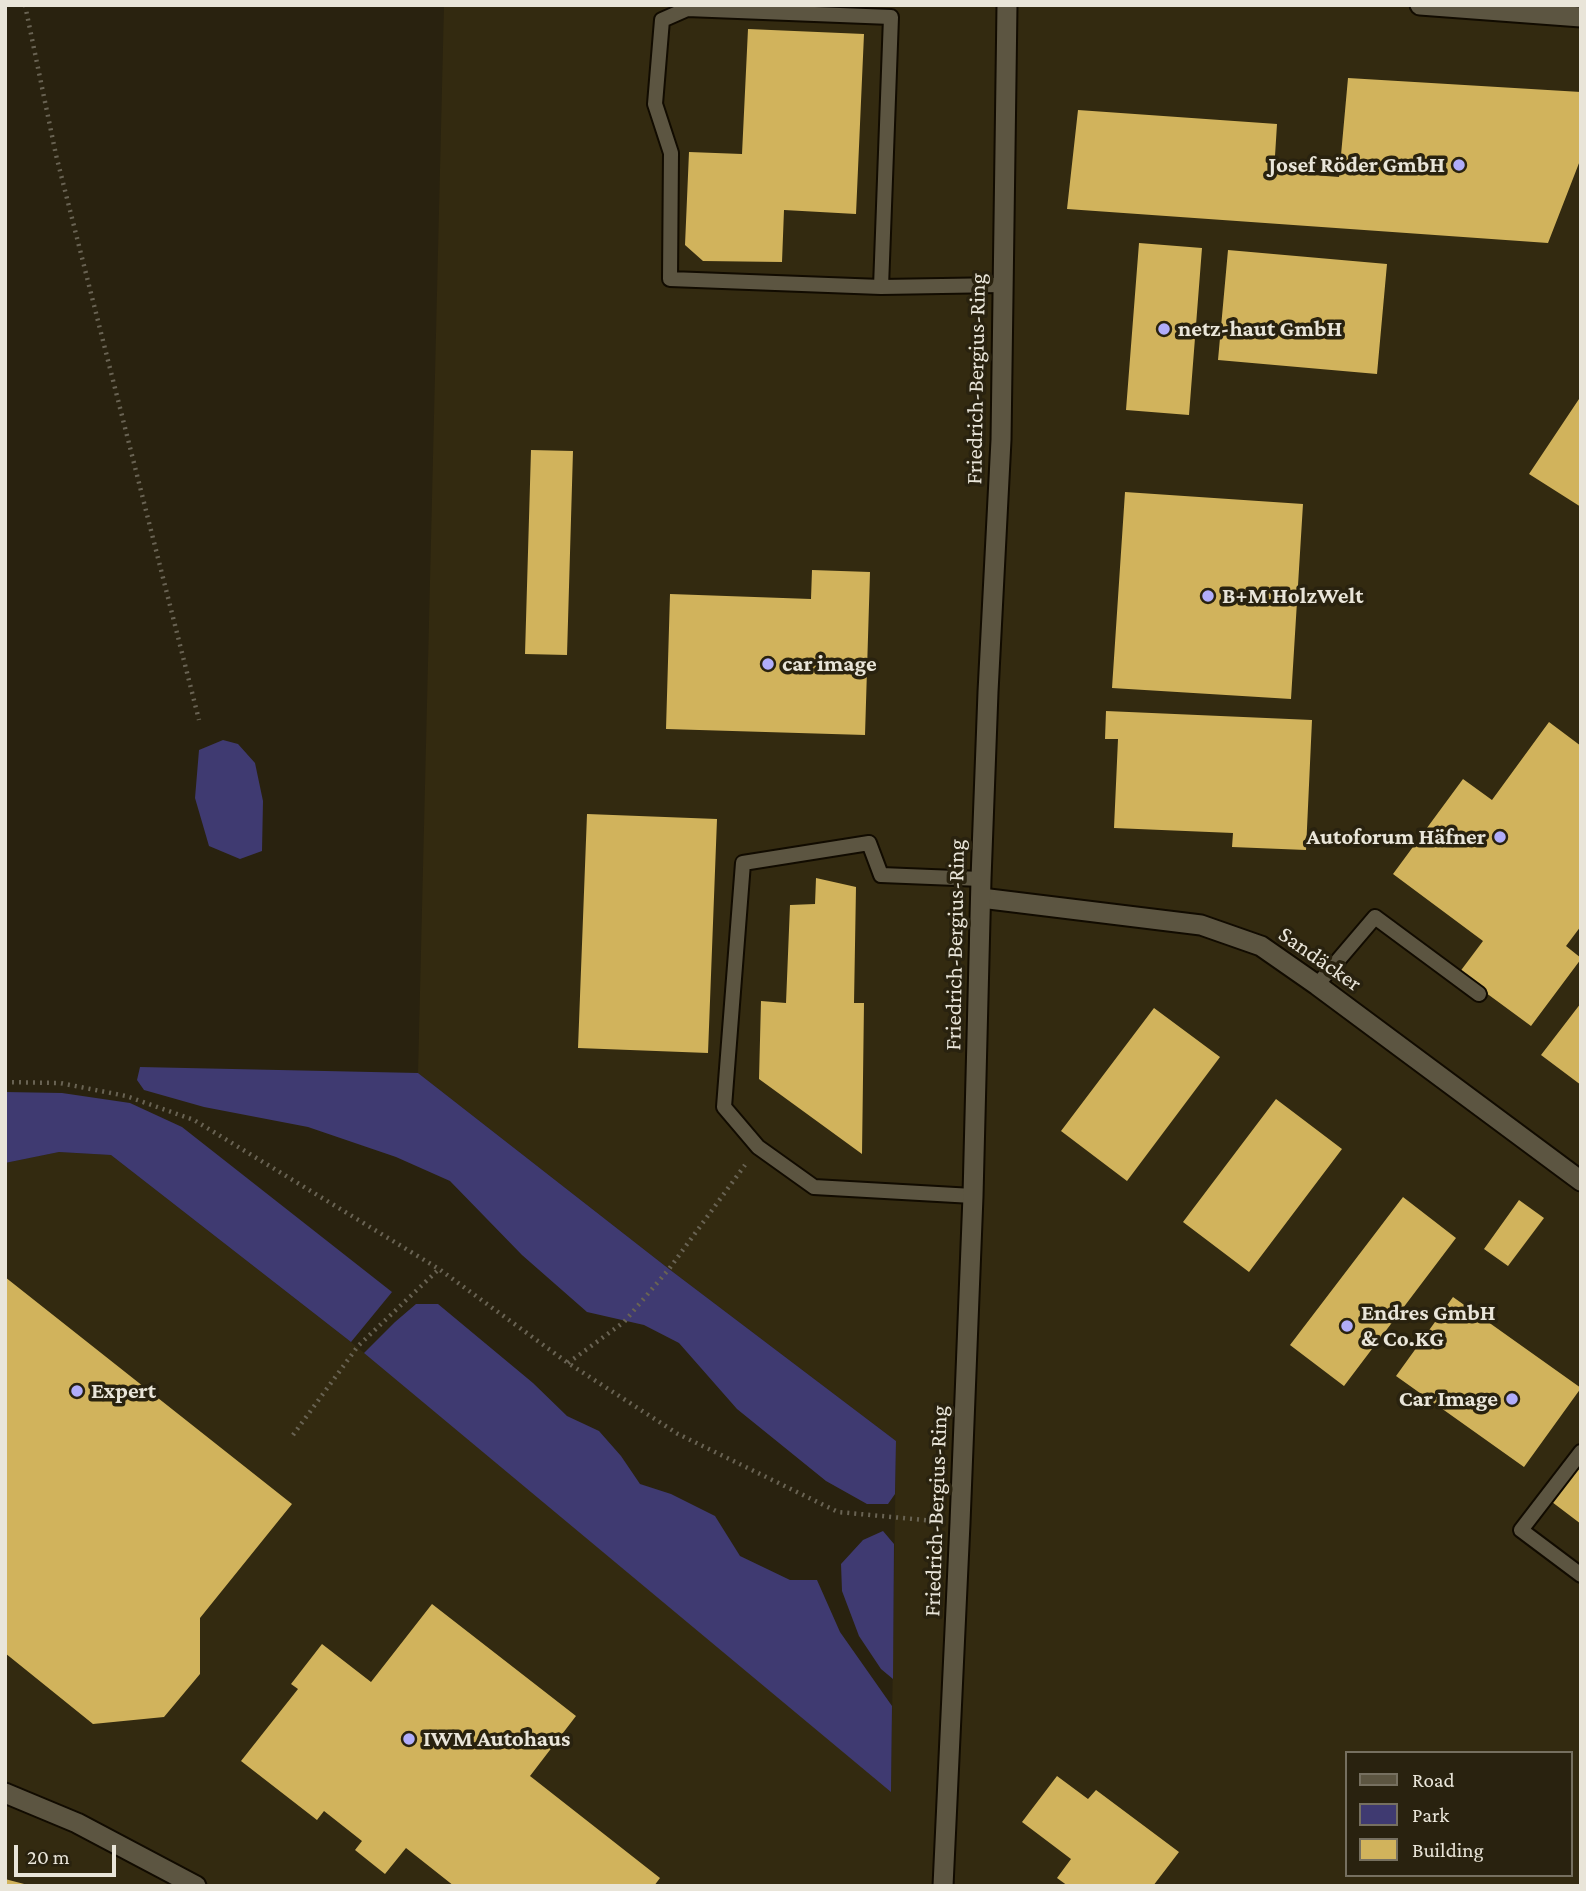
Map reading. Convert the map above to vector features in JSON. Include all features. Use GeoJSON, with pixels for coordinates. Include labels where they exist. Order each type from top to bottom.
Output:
{"type":"FeatureCollection","features":[{"type":"Feature","properties":{"kind":"street","name":"Friedrich-Bergius-Ring"},"geometry":{"type":"LineString","coordinates":[[943,1886],[973,1196],[988,692],[1001,440],[1007,5]]}},
{"type":"Feature","properties":{"kind":"street"},"geometry":{"type":"LineString","coordinates":[[1420,5],[1581,18]]}},
{"type":"Feature","properties":{"kind":"street","name":"Sandäcker"},"geometry":{"type":"LineString","coordinates":[[981,888],[1201,925],[1261,947],[1317,985],[1581,1181]]}},
{"type":"Feature","properties":{"kind":"street"},"geometry":{"type":"LineString","coordinates":[[5,1793],[77,1823],[196,1886]]}},
{"type":"Feature","properties":{"kind":"lane"},"geometry":{"type":"LineString","coordinates":[[881,286],[891,17],[687,9],[662,20],[655,104],[671,153],[670,279],[881,286],[1003,285]]}},
{"type":"Feature","properties":{"kind":"lane"},"geometry":{"type":"LineString","coordinates":[[973,1196],[814,1187],[758,1147],[724,1107],[743,863],[869,843],[881,875],[981,888]]}},
{"type":"Feature","properties":{"kind":"lane"},"geometry":{"type":"LineString","coordinates":[[1317,985],[1375,917],[1479,994]]}},
{"type":"Feature","properties":{"kind":"lane"},"geometry":{"type":"LineString","coordinates":[[1581,1452],[1521,1530],[1581,1575]]}},
{"type":"Feature","properties":{"kind":"path"},"geometry":{"type":"LineString","coordinates":[[25,5],[56,155],[199,720]]}},
{"type":"Feature","properties":{"kind":"path"},"geometry":{"type":"LineString","coordinates":[[5,1082],[60,1083],[126,1096],[194,1120],[439,1269],[568,1363],[678,1434],[838,1512],[960,1523]]}},
{"type":"Feature","properties":{"kind":"path"},"geometry":{"type":"LineString","coordinates":[[568,1363],[624,1322],[669,1269],[758,1147]]}},
{"type":"Feature","properties":{"kind":"path"},"geometry":{"type":"LineString","coordinates":[[293,1435],[358,1346],[439,1269]]}},
{"type":"Feature","properties":{"kind":"shaded area"},"geometry":{"type":"Polygon","coordinates":[[[444,5],[1581,5],[1581,1886],[5,1886],[5,1163],[59,1152],[111,1155],[351,1342],[891,1791],[896,1441],[669,1269],[418,1073],[444,5]]]}},
{"type":"Feature","properties":{"kind":"green space"},"geometry":{"type":"Polygon","coordinates":[[[223,740],[238,744],[255,763],[263,801],[262,851],[240,859],[209,846],[195,798],[199,750],[223,740]]]}},
{"type":"Feature","properties":{"kind":"green space"},"geometry":{"type":"Polygon","coordinates":[[[140,1067],[418,1073],[669,1269],[896,1441],[895,1494],[888,1504],[867,1504],[826,1481],[737,1409],[679,1343],[644,1325],[587,1312],[522,1255],[450,1181],[396,1157],[308,1127],[204,1107],[144,1090],[137,1080],[140,1067]]]}},
{"type":"Feature","properties":{"kind":"green space"},"geometry":{"type":"Polygon","coordinates":[[[5,1092],[62,1093],[130,1103],[182,1127],[392,1292],[351,1342],[111,1155],[59,1152],[5,1163],[5,1092]]]}},
{"type":"Feature","properties":{"kind":"green space"},"geometry":{"type":"Polygon","coordinates":[[[416,1304],[438,1304],[533,1383],[567,1416],[599,1431],[621,1456],[640,1484],[671,1494],[715,1516],[740,1556],[790,1580],[817,1580],[840,1632],[892,1706],[891,1792],[364,1353],[416,1304]]]}},
{"type":"Feature","properties":{"kind":"green space"},"geometry":{"type":"Polygon","coordinates":[[[883,1531],[894,1544],[893,1679],[881,1669],[859,1636],[842,1591],[841,1564],[863,1540],[883,1531]]]}},
{"type":"Feature","properties":{"kind":"building"},"geometry":{"type":"Polygon","coordinates":[[[748,29],[864,34],[856,214],[784,210],[782,262],[703,261],[685,245],[689,152],[742,154],[748,29]]]}},
{"type":"Feature","properties":{"kind":"building","name":"Josef Röder GmbH"},"geometry":{"type":"Polygon","coordinates":[[[1348,78],[1581,92],[1581,158],[1548,243],[1067,209],[1078,110],[1277,124],[1274,172],[1339,177],[1348,78]]]}},
{"type":"Feature","properties":{"kind":"building","name":"netz-haut GmbH"},"geometry":{"type":"Polygon","coordinates":[[[1139,243],[1202,248],[1189,415],[1126,410],[1139,243]]]}},
{"type":"Feature","properties":{"kind":"building"},"geometry":{"type":"Polygon","coordinates":[[[1228,250],[1387,264],[1377,374],[1218,360],[1228,250]]]}},
{"type":"Feature","properties":{"kind":"building"},"geometry":{"type":"Polygon","coordinates":[[[1581,396],[1581,507],[1529,474],[1581,396]]]}},
{"type":"Feature","properties":{"kind":"building"},"geometry":{"type":"Polygon","coordinates":[[[531,450],[573,451],[567,655],[525,654],[531,450]]]}},
{"type":"Feature","properties":{"kind":"building","name":"B+M HolzWelt"},"geometry":{"type":"Polygon","coordinates":[[[1125,492],[1303,504],[1291,699],[1112,688],[1125,492]]]}},
{"type":"Feature","properties":{"kind":"building","name":"car image"},"geometry":{"type":"Polygon","coordinates":[[[812,570],[870,572],[865,735],[666,729],[670,594],[811,599],[812,570]]]}},
{"type":"Feature","properties":{"kind":"building"},"geometry":{"type":"Polygon","coordinates":[[[1106,711],[1312,720],[1306,850],[1232,847],[1233,833],[1114,828],[1118,739],[1105,739],[1106,711]]]}},
{"type":"Feature","properties":{"kind":"building","name":"Autoforum Häfner"},"geometry":{"type":"Polygon","coordinates":[[[1549,722],[1581,746],[1581,926],[1566,946],[1581,959],[1531,1026],[1459,973],[1483,941],[1393,874],[1463,779],[1492,800],[1549,722]]]}},
{"type":"Feature","properties":{"kind":"building"},"geometry":{"type":"Polygon","coordinates":[[[587,814],[717,819],[708,1053],[578,1048],[587,814]]]}},
{"type":"Feature","properties":{"kind":"building"},"geometry":{"type":"Polygon","coordinates":[[[816,878],[856,887],[854,1003],[864,1003],[862,1154],[759,1079],[761,1001],[786,1003],[790,905],[815,904],[816,878]]]}},
{"type":"Feature","properties":{"kind":"building"},"geometry":{"type":"Polygon","coordinates":[[[1581,1003],[1581,1085],[1541,1055],[1581,1003]]]}},
{"type":"Feature","properties":{"kind":"building"},"geometry":{"type":"Polygon","coordinates":[[[1154,1008],[1220,1057],[1127,1181],[1061,1131],[1154,1008]]]}},
{"type":"Feature","properties":{"kind":"building"},"geometry":{"type":"Polygon","coordinates":[[[1276,1099],[1342,1149],[1249,1272],[1183,1222],[1276,1099]]]}},
{"type":"Feature","properties":{"kind":"building"},"geometry":{"type":"Polygon","coordinates":[[[1403,1197],[1456,1238],[1344,1386],[1290,1345],[1403,1197]]]}},
{"type":"Feature","properties":{"kind":"building"},"geometry":{"type":"Polygon","coordinates":[[[1519,1200],[1544,1218],[1508,1266],[1484,1249],[1519,1200]]]}},
{"type":"Feature","properties":{"kind":"building","name":"Expert"},"geometry":{"type":"Polygon","coordinates":[[[5,1277],[292,1504],[200,1618],[200,1674],[164,1717],[93,1724],[5,1653],[5,1277]]]}},
{"type":"Feature","properties":{"kind":"building","name":"Car Image"},"geometry":{"type":"Polygon","coordinates":[[[1453,1297],[1581,1388],[1524,1467],[1396,1376],[1453,1297]]]}},
{"type":"Feature","properties":{"kind":"building"},"geometry":{"type":"Polygon","coordinates":[[[1581,1465],[1581,1524],[1552,1502],[1581,1465]]]}},
{"type":"Feature","properties":{"kind":"building","name":"IWM Autohaus"},"geometry":{"type":"Polygon","coordinates":[[[432,1604],[576,1716],[530,1776],[660,1878],[654,1886],[454,1886],[406,1848],[385,1874],[355,1850],[362,1841],[324,1811],[317,1820],[241,1761],[298,1689],[291,1684],[322,1644],[371,1682],[432,1604]]]}},
{"type":"Feature","properties":{"kind":"building"},"geometry":{"type":"Polygon","coordinates":[[[1057,1776],[1088,1799],[1096,1790],[1179,1852],[1153,1886],[1068,1886],[1057,1878],[1071,1859],[1022,1822],[1057,1776]]]}},
{"type":"Feature","properties":{"kind":"building"},"geometry":{"type":"Polygon","coordinates":[[[5,1879],[28,1885],[28,1886],[5,1886],[5,1879]]]}},
{"type":"Feature","properties":{"kind":"place","name":"Josef Röder GmbH"},"geometry":{"type":"Point","coordinates":[1459,165]}},
{"type":"Feature","properties":{"kind":"place","name":"netz-haut GmbH"},"geometry":{"type":"Point","coordinates":[1164,329]}},
{"type":"Feature","properties":{"kind":"place","name":"B+M HolzWelt"},"geometry":{"type":"Point","coordinates":[1208,596]}},
{"type":"Feature","properties":{"kind":"place","name":"car image"},"geometry":{"type":"Point","coordinates":[768,664]}},
{"type":"Feature","properties":{"kind":"place","name":"Autoforum Häfner"},"geometry":{"type":"Point","coordinates":[1500,837]}},
{"type":"Feature","properties":{"kind":"place","name":"Endres GmbH & Co.KG"},"geometry":{"type":"Point","coordinates":[1347,1326]}},
{"type":"Feature","properties":{"kind":"place","name":"Expert"},"geometry":{"type":"Point","coordinates":[77,1391]}},
{"type":"Feature","properties":{"kind":"place","name":"Car Image"},"geometry":{"type":"Point","coordinates":[1512,1399]}},
{"type":"Feature","properties":{"kind":"place","name":"IWM Autohaus"},"geometry":{"type":"Point","coordinates":[409,1739]}}]}
